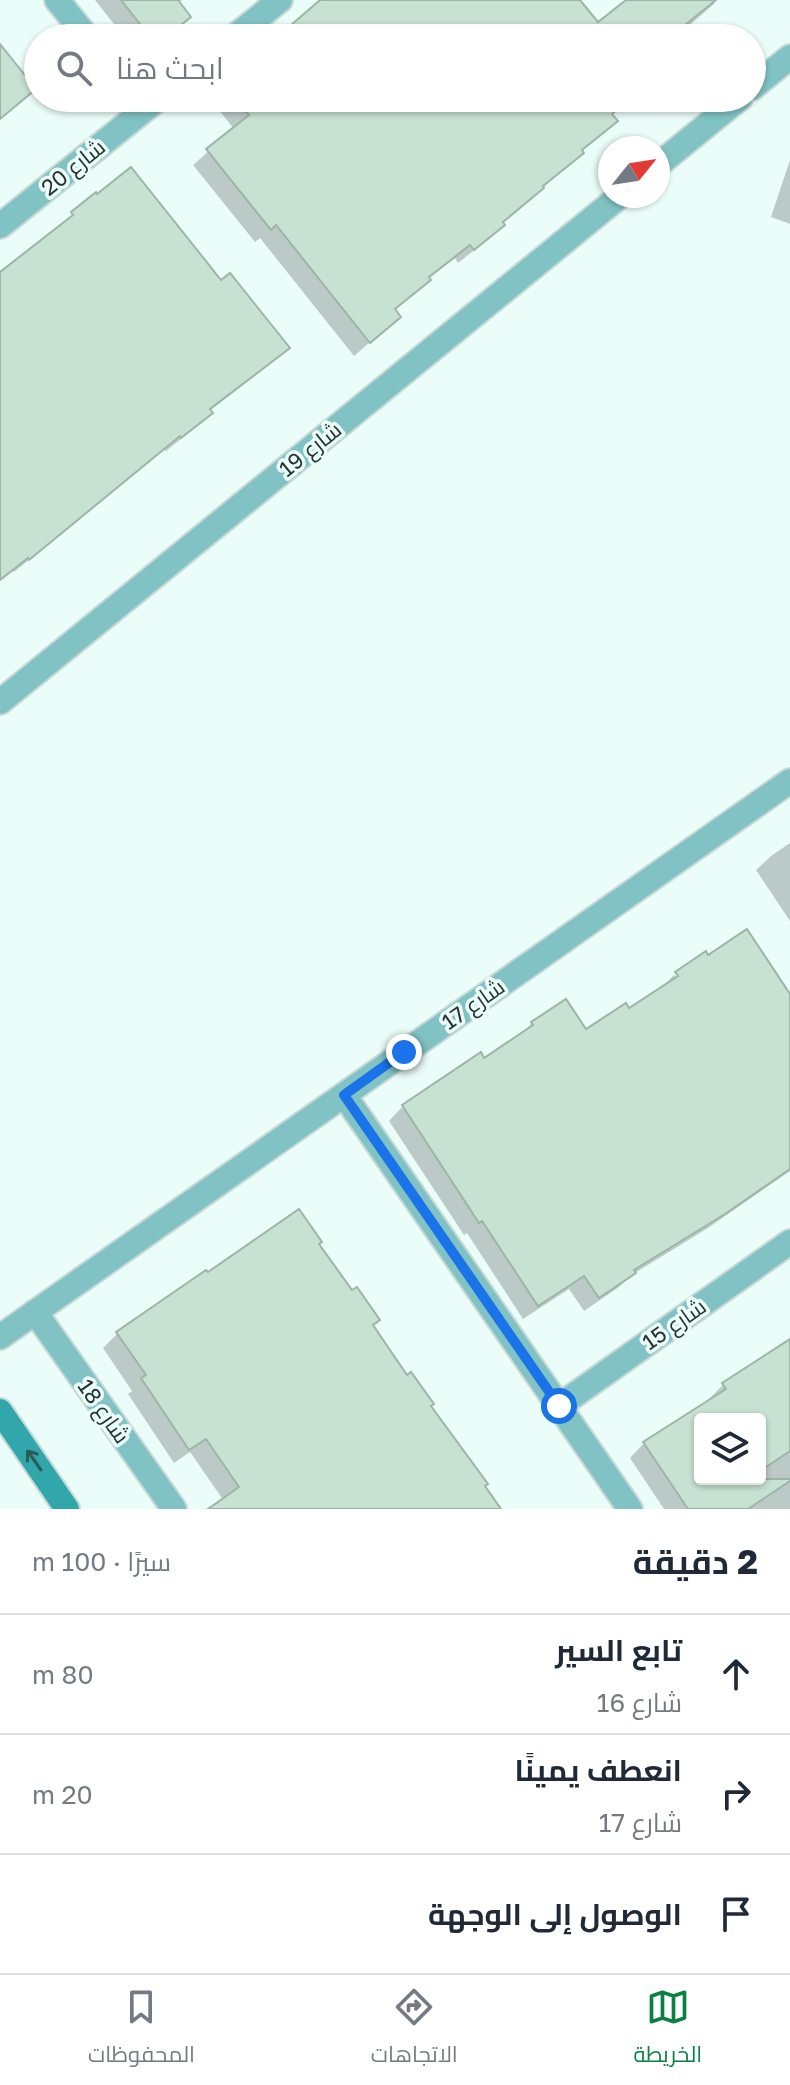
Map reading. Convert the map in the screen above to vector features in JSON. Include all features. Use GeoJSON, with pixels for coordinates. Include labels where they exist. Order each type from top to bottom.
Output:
{"type":"FeatureCollection","features":[{"type":"Feature","properties":{"kind":"main road"},"geometry":{"type":"LineString","coordinates":[[0,1411],[67,1509]]}},
{"type":"Feature","properties":{"kind":"street"},"geometry":{"type":"LineString","coordinates":[[57,0],[77,24]]}},
{"type":"Feature","properties":{"kind":"street"},"geometry":{"type":"LineString","coordinates":[[250,24],[280,0]]}},
{"type":"Feature","properties":{"kind":"street"},"geometry":{"type":"LineString","coordinates":[[766,77],[790,57]]}},
{"type":"Feature","properties":{"kind":"street","name":"شارع 20"},"geometry":{"type":"LineString","coordinates":[[0,226],[135,112]]}},
{"type":"Feature","properties":{"kind":"street"},"geometry":{"type":"LineString","coordinates":[[670,155],[723,112]]}},
{"type":"Feature","properties":{"kind":"street","name":"شارع 19"},"geometry":{"type":"LineString","coordinates":[[0,702],[605,208]]}},
{"type":"Feature","properties":{"kind":"street","name":"شارع 17"},"geometry":{"type":"LineString","coordinates":[[0,1337],[790,781]]}},
{"type":"Feature","properties":{"kind":"street"},"geometry":{"type":"LineString","coordinates":[[344,1095],[630,1509]]}},
{"type":"Feature","properties":{"kind":"street","name":"شارع 15"},"geometry":{"type":"LineString","coordinates":[[559,1406],[790,1242]]}},
{"type":"Feature","properties":{"kind":"street","name":"شارع 18"},"geometry":{"type":"LineString","coordinates":[[35,1312],[174,1509]]}},
{"type":"Feature","properties":{"kind":"building"},"geometry":{"type":"Polygon","coordinates":[[[121,0],[178,0],[191,17],[182,24],[140,24],[121,0]]]}},
{"type":"Feature","properties":{"kind":"building"},"geometry":{"type":"Polygon","coordinates":[[[320,0],[580,0],[598,22],[626,0],[716,0],[686,24],[292,24],[320,0]]]}},
{"type":"Feature","properties":{"kind":"building"},"geometry":{"type":"Polygon","coordinates":[[[0,44],[24,74],[24,99],[0,119],[0,44]]]}},
{"type":"Feature","properties":{"kind":"building"},"geometry":{"type":"Polygon","coordinates":[[[247,112],[614,112],[612,114],[618,121],[503,222],[505,225],[474,250],[470,245],[429,277],[431,280],[395,309],[401,317],[370,343],[276,225],[271,230],[206,149],[249,115],[247,112]]]}},
{"type":"Feature","properties":{"kind":"building"},"geometry":{"type":"Polygon","coordinates":[[[131,167],[221,280],[230,273],[290,348],[210,409],[213,413],[0,580],[0,272],[73,215],[71,212],[131,167]]]}},
{"type":"Feature","properties":{"kind":"building"},"geometry":{"type":"Polygon","coordinates":[[[747,929],[790,994],[790,1169],[725,1214],[634,1270],[636,1273],[599,1298],[584,1276],[538,1306],[402,1105],[481,1052],[484,1058],[566,999],[586,1029],[626,1003],[629,1008],[678,976],[675,972],[706,951],[708,955],[747,929]]]}},
{"type":"Feature","properties":{"kind":"building"},"geometry":{"type":"Polygon","coordinates":[[[299,1209],[322,1242],[319,1244],[352,1290],[357,1287],[380,1320],[373,1325],[407,1375],[411,1372],[434,1404],[431,1406],[488,1484],[485,1486],[501,1509],[208,1509],[239,1487],[206,1439],[189,1450],[141,1378],[146,1375],[116,1332],[299,1209]]]}},
{"type":"Feature","properties":{"kind":"building"},"geometry":{"type":"Polygon","coordinates":[[[790,1339],[790,1451],[766,1467],[766,1413],[694,1413],[694,1485],[766,1485],[766,1479],[790,1481],[748,1509],[688,1509],[643,1442],[726,1389],[722,1383],[790,1339]]]}},
{"type":"Feature","properties":{"kind":"route"},"geometry":{"type":"LineString","coordinates":[[404,1052],[344,1095],[559,1406]]}}]}
